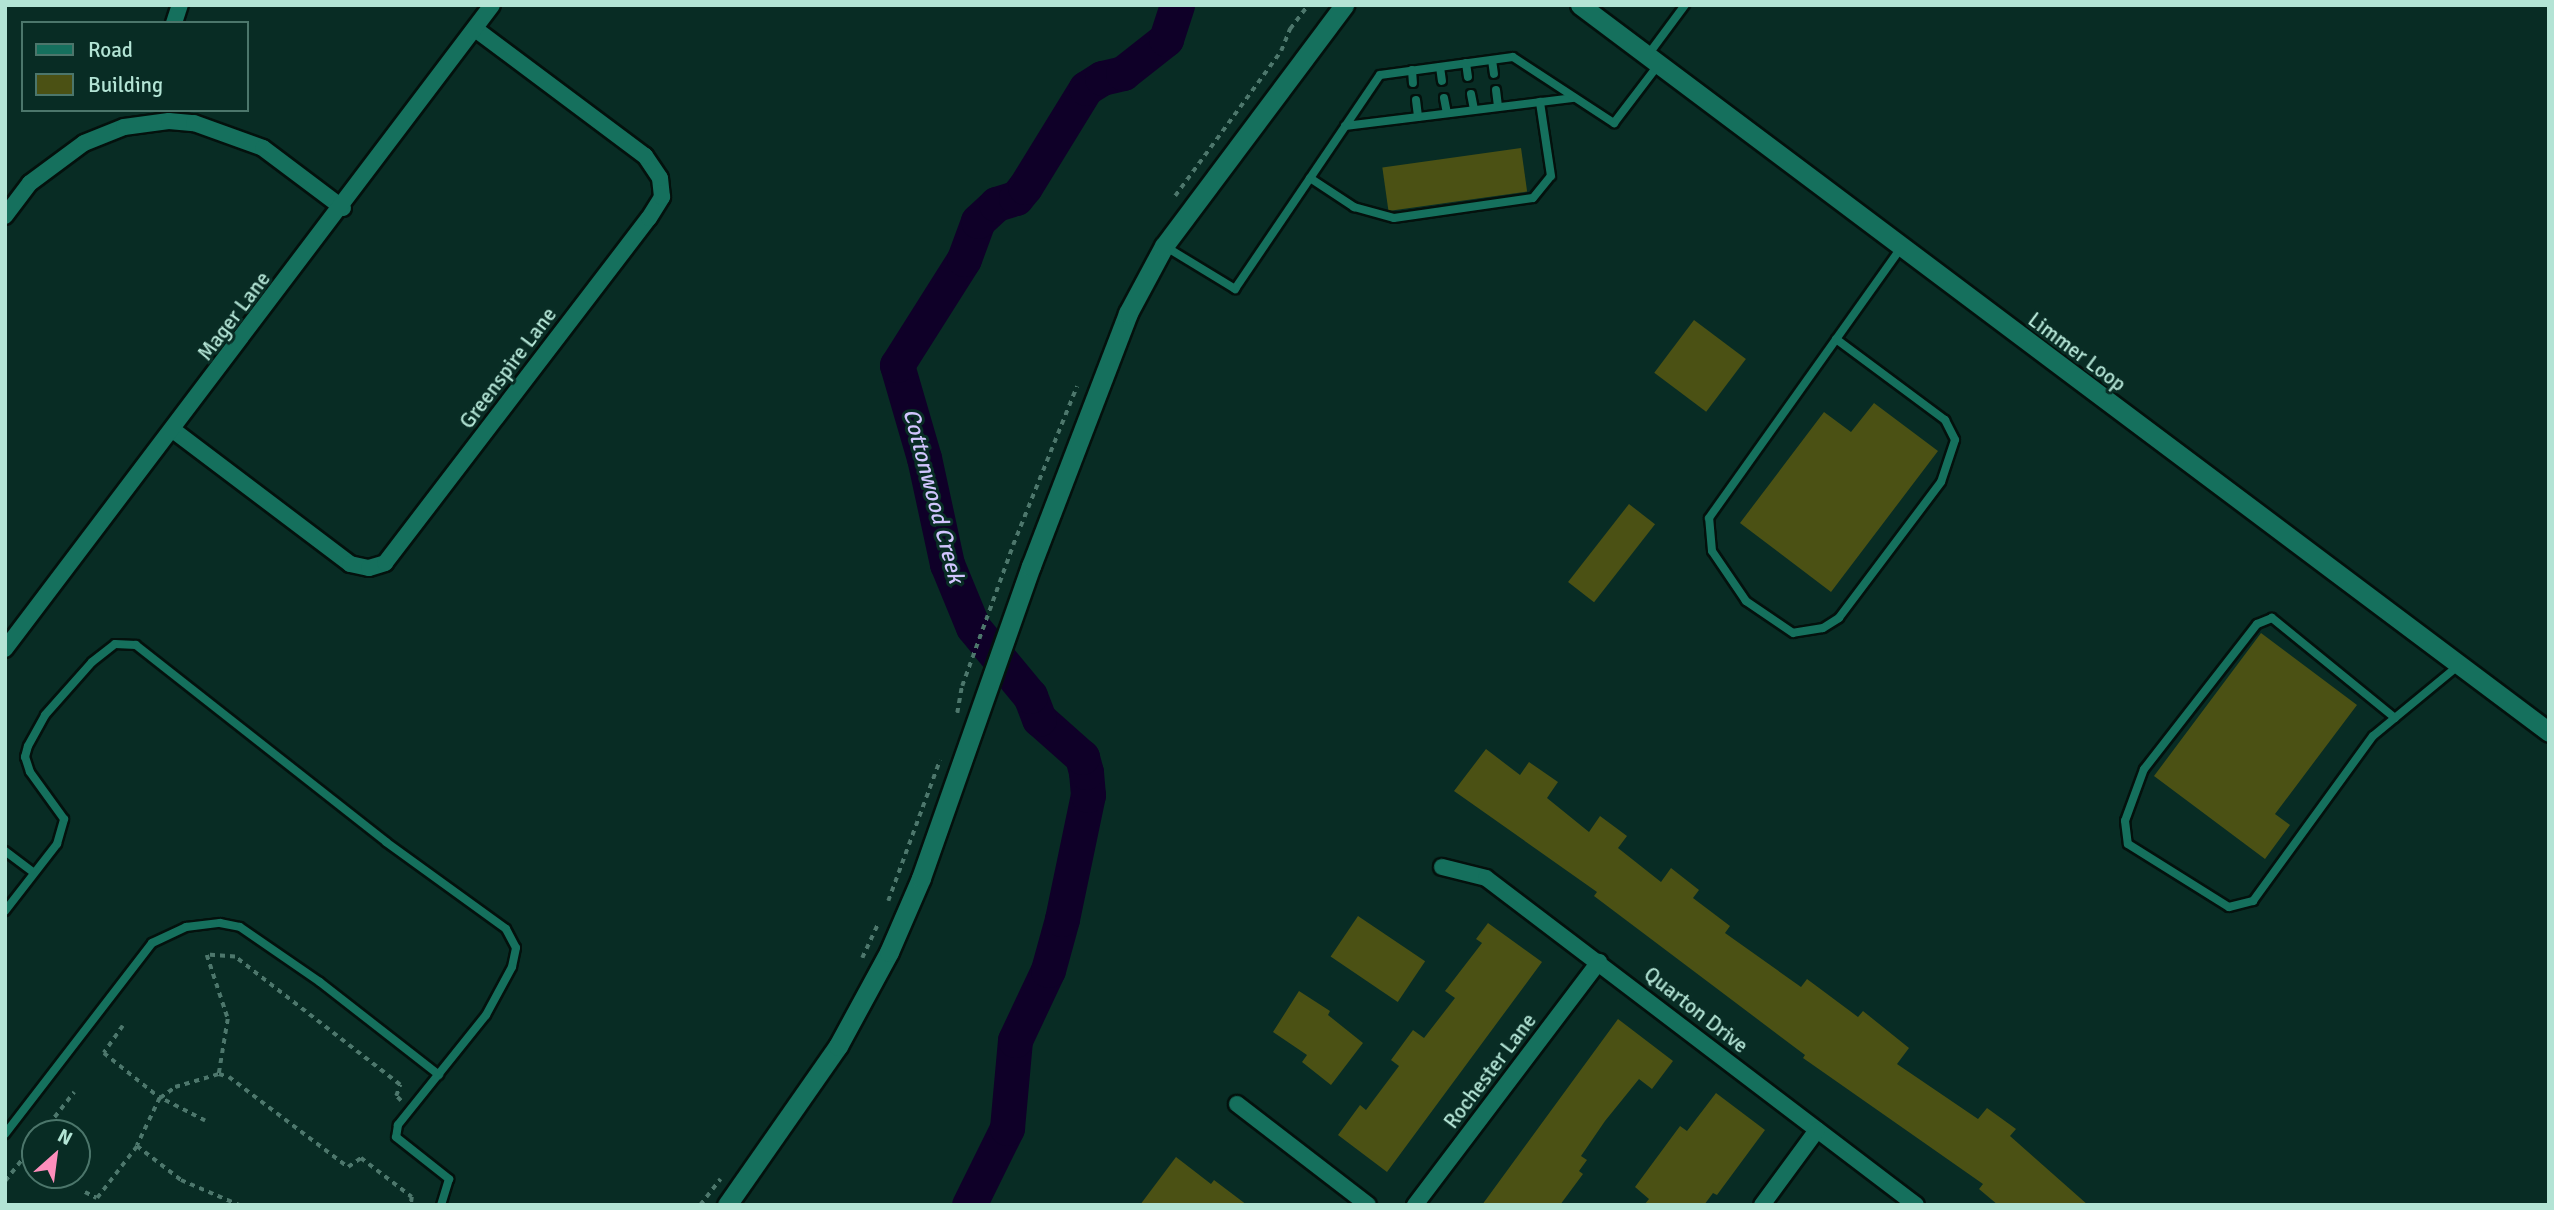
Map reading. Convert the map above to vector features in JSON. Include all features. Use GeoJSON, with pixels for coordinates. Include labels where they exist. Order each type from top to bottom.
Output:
{"type":"FeatureCollection","features":[{"type":"Feature","properties":{"kind":"main road"},"geometry":{"type":"LineString","coordinates":[[727,1205],[838,1046],[889,951],[921,878],[1031,566],[1118,335],[1164,246],[1345,5]]}},
{"type":"Feature","properties":{"kind":"main road","name":"Limmer Loop"},"geometry":{"type":"LineString","coordinates":[[1580,5],[1900,249],[2549,732]]}},
{"type":"Feature","properties":{"kind":"street","name":"Mager Lane"},"geometry":{"type":"LineString","coordinates":[[5,649],[343,208],[492,5]]}},
{"type":"Feature","properties":{"kind":"street","name":"Greenspire Lane"},"geometry":{"type":"LineString","coordinates":[[173,430],[350,564],[369,568],[385,563],[640,228],[662,197],[660,178],[645,156],[475,29]]}},
{"type":"Feature","properties":{"kind":"street"},"geometry":{"type":"LineString","coordinates":[[5,216],[30,183],[84,143],[124,127],[169,116],[262,148],[343,208]]}},
{"type":"Feature","properties":{"kind":"street","name":"Quarton Drive"},"geometry":{"type":"LineString","coordinates":[[1442,867],[1486,878],[1916,1205]]}},
{"type":"Feature","properties":{"kind":"street","name":"Rochester Lane"},"geometry":{"type":"LineString","coordinates":[[1415,1205],[1599,962]]}},
{"type":"Feature","properties":{"kind":"street"},"geometry":{"type":"LineString","coordinates":[[1237,1104],[1368,1205]]}},
{"type":"Feature","properties":{"kind":"street"},"geometry":{"type":"LineString","coordinates":[[1762,1205],[1817,1130]]}},
{"type":"Feature","properties":{"kind":"lane"},"geometry":{"type":"LineString","coordinates":[[1164,246],[1235,289],[1380,75],[1513,57],[1614,123],[1685,5]]}},
{"type":"Feature","properties":{"kind":"lane"},"geometry":{"type":"LineString","coordinates":[[1492,60],[1494,74]]}},
{"type":"Feature","properties":{"kind":"lane"},"geometry":{"type":"LineString","coordinates":[[1466,63],[1468,77]]}},
{"type":"Feature","properties":{"kind":"lane"},"geometry":{"type":"LineString","coordinates":[[1440,67],[1442,81]]}},
{"type":"Feature","properties":{"kind":"lane"},"geometry":{"type":"LineString","coordinates":[[1412,70],[1413,83]]}},
{"type":"Feature","properties":{"kind":"lane"},"geometry":{"type":"LineString","coordinates":[[1496,90],[1498,107]]}},
{"type":"Feature","properties":{"kind":"lane"},"geometry":{"type":"LineString","coordinates":[[1471,94],[1474,110]]}},
{"type":"Feature","properties":{"kind":"lane"},"geometry":{"type":"LineString","coordinates":[[1444,97],[1447,114]]}},
{"type":"Feature","properties":{"kind":"lane"},"geometry":{"type":"LineString","coordinates":[[1345,126],[1574,98]]}},
{"type":"Feature","properties":{"kind":"lane"},"geometry":{"type":"LineString","coordinates":[[1416,100],[1418,117]]}},
{"type":"Feature","properties":{"kind":"lane"},"geometry":{"type":"LineString","coordinates":[[1310,178],[1354,207],[1394,218],[1533,198],[1551,176],[1540,102]]}},
{"type":"Feature","properties":{"kind":"lane"},"geometry":{"type":"LineString","coordinates":[[1836,339],[1945,420],[1955,440],[1941,482],[1839,618],[1823,628],[1793,634],[1746,601],[1712,551],[1709,518],[1836,339],[1900,249]]}},
{"type":"Feature","properties":{"kind":"lane"},"geometry":{"type":"LineString","coordinates":[[2395,718],[2272,618],[2257,624],[2144,769],[2125,821],[2128,844],[2229,907],[2253,901],[2373,736],[2395,718],[2459,665]]}},
{"type":"Feature","properties":{"kind":"lane"},"geometry":{"type":"LineString","coordinates":[[5,911],[57,844],[64,819],[30,772],[25,757],[28,746],[45,715],[92,662],[115,644],[136,645],[386,842],[506,929],[516,948],[512,967],[486,1016],[398,1125],[396,1138],[449,1178],[441,1205]]}},
{"type":"Feature","properties":{"kind":"lane"},"geometry":{"type":"LineString","coordinates":[[5,851],[34,873]]}},
{"type":"Feature","properties":{"kind":"lane"},"geometry":{"type":"LineString","coordinates":[[5,1134],[152,943],[186,927],[220,923],[240,927],[320,982],[439,1075]]}},
{"type":"Feature","properties":{"kind":"path"},"geometry":{"type":"LineString","coordinates":[[953,727],[962,686],[1013,545]]}},
{"type":"Feature","properties":{"kind":"path"},"geometry":{"type":"LineString","coordinates":[[885,910],[943,753]]}},
{"type":"Feature","properties":{"kind":"path"},"geometry":{"type":"LineString","coordinates":[[856,971],[879,922]]}},
{"type":"Feature","properties":{"kind":"path"},"geometry":{"type":"LineString","coordinates":[[219,1074],[228,1019],[206,955],[227,953],[400,1085],[398,1099],[412,1109]]}},
{"type":"Feature","properties":{"kind":"path"},"geometry":{"type":"LineString","coordinates":[[123,1026],[104,1053],[160,1098],[205,1121]]}},
{"type":"Feature","properties":{"kind":"path"},"geometry":{"type":"LineString","coordinates":[[85,1192],[97,1198],[137,1146],[160,1098],[175,1087],[219,1074],[229,1077],[348,1167],[361,1158],[412,1197],[411,1205]]}},
{"type":"Feature","properties":{"kind":"path"},"geometry":{"type":"LineString","coordinates":[[54,1119],[74,1092]]}},
{"type":"Feature","properties":{"kind":"path"},"geometry":{"type":"LineString","coordinates":[[137,1146],[181,1180],[239,1205]]}},
{"type":"Feature","properties":{"kind":"path"},"geometry":{"type":"LineString","coordinates":[[5,1181],[21,1161]]}},
{"type":"Feature","properties":{"kind":"path"},"geometry":{"type":"LineString","coordinates":[[700,1205],[724,1174]]}},
{"type":"Feature","properties":{"kind":"building"},"geometry":{"type":"Polygon","coordinates":[[[1521,148],[1527,192],[1388,211],[1382,167],[1521,148]]]}},
{"type":"Feature","properties":{"kind":"building"},"geometry":{"type":"Polygon","coordinates":[[[1694,320],[1746,359],[1706,412],[1654,373],[1694,320]]]}},
{"type":"Feature","properties":{"kind":"building"},"geometry":{"type":"Polygon","coordinates":[[[1874,403],[1938,451],[1831,592],[1740,523],[1824,412],[1851,432],[1874,403]]]}},
{"type":"Feature","properties":{"kind":"building"},"geometry":{"type":"Polygon","coordinates":[[[1629,504],[1655,524],[1594,602],[1568,582],[1629,504]]]}},
{"type":"Feature","properties":{"kind":"building"},"geometry":{"type":"Polygon","coordinates":[[[2261,633],[2357,705],[2275,814],[2290,825],[2265,859],[2154,776],[2261,633]]]}},
{"type":"Feature","properties":{"kind":"building"},"geometry":{"type":"Polygon","coordinates":[[[1486,749],[1520,775],[1529,762],[1558,782],[1547,798],[1589,832],[1600,816],[1627,836],[1618,848],[1661,882],[1671,868],[1699,890],[1693,898],[1730,926],[1725,933],[1801,987],[1807,979],[1858,1017],[1863,1011],[1909,1048],[1897,1064],[1978,1119],[1987,1108],[2016,1129],[2010,1136],[2088,1205],[1998,1205],[1979,1189],[1983,1184],[1803,1058],[1805,1055],[1594,896],[1597,892],[1454,791],[1486,749]]]}},
{"type":"Feature","properties":{"kind":"building"},"geometry":{"type":"Polygon","coordinates":[[[1358,916],[1425,961],[1398,1002],[1331,957],[1358,916]]]}},
{"type":"Feature","properties":{"kind":"building"},"geometry":{"type":"Polygon","coordinates":[[[1488,923],[1542,962],[1387,1172],[1338,1135],[1360,1105],[1366,1110],[1399,1066],[1391,1060],[1413,1030],[1424,1038],[1455,998],[1445,991],[1482,943],[1476,939],[1488,923]]]}},
{"type":"Feature","properties":{"kind":"building"},"geometry":{"type":"Polygon","coordinates":[[[1299,991],[1330,1011],[1328,1015],[1363,1043],[1331,1085],[1302,1062],[1307,1055],[1273,1032],[1299,991]]]}},
{"type":"Feature","properties":{"kind":"building"},"geometry":{"type":"Polygon","coordinates":[[[1618,1019],[1673,1061],[1652,1089],[1639,1079],[1605,1121],[1581,1156],[1587,1160],[1579,1171],[1583,1174],[1560,1205],[1482,1205],[1618,1019]]]}},
{"type":"Feature","properties":{"kind":"building"},"geometry":{"type":"Polygon","coordinates":[[[1716,1093],[1765,1130],[1717,1195],[1713,1193],[1704,1205],[1644,1205],[1649,1199],[1635,1187],[1680,1126],[1687,1131],[1716,1093]]]}},
{"type":"Feature","properties":{"kind":"building"},"geometry":{"type":"Polygon","coordinates":[[[1176,1157],[1211,1184],[1214,1180],[1247,1205],[1140,1205],[1176,1157]]]}},
{"type":"Feature","properties":{"kind":"waterway","name":"Cottonwood Creek"},"geometry":{"type":"LineString","coordinates":[[969,1205],[1007,1128],[1015,1040],[1048,970],[1062,919],[1088,795],[1082,757],[1039,719],[1030,696],[973,627],[947,564],[924,458],[897,365],[964,259],[978,221],[996,204],[1016,198],[1025,187],[1086,88],[1102,78],[1123,73],[1166,39],[1177,5]]}}]}
